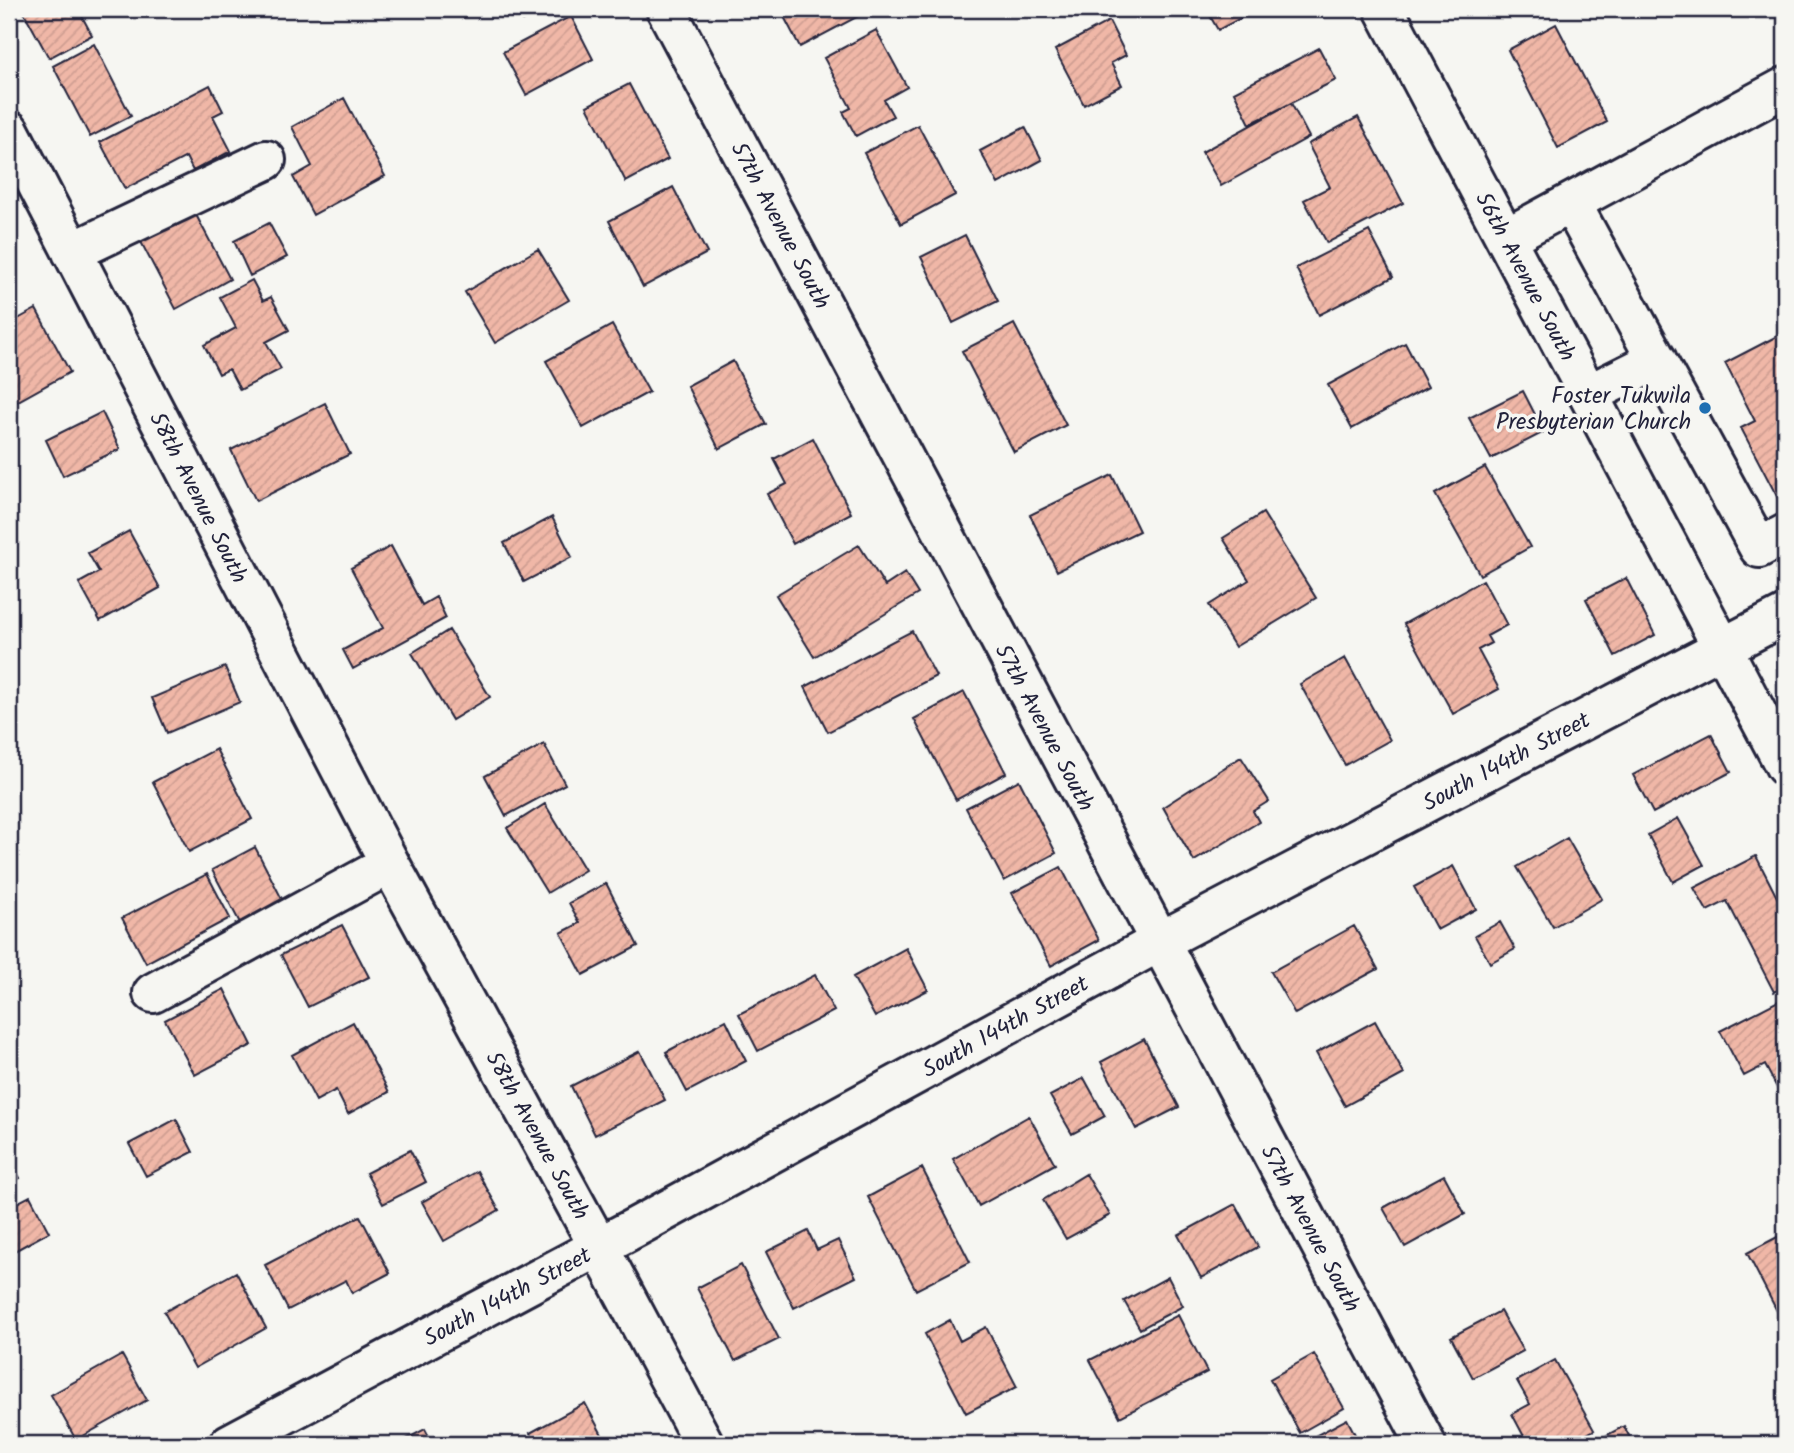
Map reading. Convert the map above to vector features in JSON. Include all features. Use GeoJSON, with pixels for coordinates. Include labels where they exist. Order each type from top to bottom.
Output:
{"type":"FeatureCollection","features":[{"type":"Feature","properties":{"kind":"street","name":"57th Avenue South"},"geometry":{"type":"LineString","coordinates":[[666,9],[1426,1444]]}},
{"type":"Feature","properties":{"kind":"street","name":"56th Avenue South"},"geometry":{"type":"LineString","coordinates":[[1384,9],[1785,766]]}},
{"type":"Feature","properties":{"kind":"street"},"geometry":{"type":"LineString","coordinates":[[1506,238],[1785,86]]}},
{"type":"Feature","properties":{"kind":"street","name":"58th Avenue South"},"geometry":{"type":"LineString","coordinates":[[9,130],[390,864],[704,1444]]}},
{"type":"Feature","properties":{"kind":"street"},"geometry":{"type":"LineString","coordinates":[[72,252],[267,160]]}},
{"type":"Feature","properties":{"kind":"street"},"geometry":{"type":"LineString","coordinates":[[1571,203],[1759,548],[1785,534]]}},
{"type":"Feature","properties":{"kind":"street"},"geometry":{"type":"LineString","coordinates":[[1589,394],[1657,360]]}},
{"type":"Feature","properties":{"kind":"street","name":"South 144th Street"},"geometry":{"type":"LineString","coordinates":[[229,1444],[599,1247],[1159,942],[1785,615]]}},
{"type":"Feature","properties":{"kind":"street"},"geometry":{"type":"LineString","coordinates":[[153,993],[390,864]]}},
{"type":"Feature","properties":{"kind":"building"},"geometry":{"type":"Polygon","coordinates":[[[22,9],[78,9],[92,35],[49,58],[22,9]]]}},
{"type":"Feature","properties":{"kind":"building"},"geometry":{"type":"Polygon","coordinates":[[[516,9],[546,9],[523,21],[516,9]]]}},
{"type":"Feature","properties":{"kind":"building"},"geometry":{"type":"Polygon","coordinates":[[[790,9],[868,11],[800,47],[782,13],[790,9]]]}},
{"type":"Feature","properties":{"kind":"building"},"geometry":{"type":"Polygon","coordinates":[[[1206,9],[1258,9],[1218,30],[1206,9]]]}},
{"type":"Feature","properties":{"kind":"building"},"geometry":{"type":"Polygon","coordinates":[[[571,16],[593,59],[526,95],[503,52],[571,16]]]}},
{"type":"Feature","properties":{"kind":"building"},"geometry":{"type":"Polygon","coordinates":[[[1109,21],[1126,55],[1111,63],[1122,85],[1084,105],[1055,50],[1109,21]]]}},
{"type":"Feature","properties":{"kind":"building"},"geometry":{"type":"Polygon","coordinates":[[[1556,24],[1607,122],[1558,148],[1508,50],[1556,24]]]}},
{"type":"Feature","properties":{"kind":"building"},"geometry":{"type":"Polygon","coordinates":[[[876,30],[907,87],[884,100],[893,116],[856,136],[843,112],[851,108],[824,58],[876,30]]]}},
{"type":"Feature","properties":{"kind":"building"},"geometry":{"type":"Polygon","coordinates":[[[94,44],[131,116],[90,137],[53,66],[94,44]]]}},
{"type":"Feature","properties":{"kind":"building"},"geometry":{"type":"Polygon","coordinates":[[[1319,48],[1336,80],[1250,124],[1234,92],[1319,48]]]}},
{"type":"Feature","properties":{"kind":"building"},"geometry":{"type":"Polygon","coordinates":[[[629,84],[668,159],[626,182],[587,106],[629,84]]]}},
{"type":"Feature","properties":{"kind":"building"},"geometry":{"type":"Polygon","coordinates":[[[210,85],[223,111],[213,116],[231,151],[193,171],[186,157],[125,189],[100,142],[210,85]]]}},
{"type":"Feature","properties":{"kind":"building"},"geometry":{"type":"Polygon","coordinates":[[[344,98],[385,176],[313,215],[293,177],[312,166],[292,127],[344,98]]]}},
{"type":"Feature","properties":{"kind":"building"},"geometry":{"type":"Polygon","coordinates":[[[1291,103],[1309,137],[1221,186],[1202,152],[1291,103]]]}},
{"type":"Feature","properties":{"kind":"building"},"geometry":{"type":"Polygon","coordinates":[[[1358,117],[1403,203],[1327,243],[1304,200],[1330,187],[1308,144],[1358,117]]]}},
{"type":"Feature","properties":{"kind":"building"},"geometry":{"type":"Polygon","coordinates":[[[918,125],[955,195],[901,224],[864,153],[918,125]]]}},
{"type":"Feature","properties":{"kind":"building"},"geometry":{"type":"Polygon","coordinates":[[[1025,127],[1042,160],[998,184],[980,151],[1025,127]]]}},
{"type":"Feature","properties":{"kind":"building"},"geometry":{"type":"Polygon","coordinates":[[[673,187],[707,253],[643,287],[609,221],[673,187]]]}},
{"type":"Feature","properties":{"kind":"building"},"geometry":{"type":"Polygon","coordinates":[[[195,213],[230,279],[176,309],[141,242],[195,213]]]}},
{"type":"Feature","properties":{"kind":"building"},"geometry":{"type":"Polygon","coordinates":[[[269,223],[287,257],[250,276],[234,241],[269,223]]]}},
{"type":"Feature","properties":{"kind":"building"},"geometry":{"type":"Polygon","coordinates":[[[1369,231],[1393,277],[1319,315],[1296,268],[1369,231]]]}},
{"type":"Feature","properties":{"kind":"building"},"geometry":{"type":"Polygon","coordinates":[[[965,235],[998,301],[953,323],[921,257],[965,235]]]}},
{"type":"Feature","properties":{"kind":"building"},"geometry":{"type":"Polygon","coordinates":[[[538,249],[569,300],[495,343],[465,292],[538,249]]]}},
{"type":"Feature","properties":{"kind":"building"},"geometry":{"type":"Polygon","coordinates":[[[252,280],[263,301],[271,297],[289,330],[266,342],[281,369],[240,390],[229,369],[219,374],[204,345],[236,328],[220,297],[252,280]]]}},
{"type":"Feature","properties":{"kind":"building"},"geometry":{"type":"Polygon","coordinates":[[[36,309],[70,372],[9,406],[9,324],[36,309]]]}},
{"type":"Feature","properties":{"kind":"building"},"geometry":{"type":"Polygon","coordinates":[[[1014,324],[1066,425],[1014,452],[962,351],[1014,324]]]}},
{"type":"Feature","properties":{"kind":"building"},"geometry":{"type":"Polygon","coordinates":[[[612,325],[649,392],[583,428],[546,361],[612,325]]]}},
{"type":"Feature","properties":{"kind":"building"},"geometry":{"type":"Polygon","coordinates":[[[1785,332],[1783,508],[1741,428],[1755,421],[1725,363],[1785,332]]]}},
{"type":"Feature","properties":{"kind":"building"},"geometry":{"type":"Polygon","coordinates":[[[1405,343],[1428,387],[1352,429],[1328,385],[1405,343]]]}},
{"type":"Feature","properties":{"kind":"building"},"geometry":{"type":"Polygon","coordinates":[[[733,361],[766,424],[719,449],[687,386],[733,361]]]}},
{"type":"Feature","properties":{"kind":"building"},"geometry":{"type":"Polygon","coordinates":[[[1523,391],[1544,432],[1491,459],[1469,418],[1523,391]]]}},
{"type":"Feature","properties":{"kind":"building"},"geometry":{"type":"Polygon","coordinates":[[[325,403],[350,454],[256,501],[231,450],[325,403]]]}},
{"type":"Feature","properties":{"kind":"building"},"geometry":{"type":"Polygon","coordinates":[[[102,412],[120,449],[63,476],[46,440],[102,412]]]}},
{"type":"Feature","properties":{"kind":"building"},"geometry":{"type":"Polygon","coordinates":[[[813,438],[851,513],[793,544],[767,494],[787,484],[774,459],[813,438]]]}},
{"type":"Feature","properties":{"kind":"building"},"geometry":{"type":"Polygon","coordinates":[[[1485,467],[1530,547],[1480,575],[1435,494],[1485,467]]]}},
{"type":"Feature","properties":{"kind":"building"},"geometry":{"type":"Polygon","coordinates":[[[1112,475],[1139,531],[1057,571],[1030,515],[1112,475]]]}},
{"type":"Feature","properties":{"kind":"building"},"geometry":{"type":"Polygon","coordinates":[[[1263,513],[1316,598],[1235,647],[1209,605],[1249,580],[1223,538],[1263,513]]]}},
{"type":"Feature","properties":{"kind":"building"},"geometry":{"type":"Polygon","coordinates":[[[552,517],[572,557],[524,582],[504,543],[552,517]]]}},
{"type":"Feature","properties":{"kind":"building"},"geometry":{"type":"Polygon","coordinates":[[[129,531],[160,588],[100,621],[79,583],[99,572],[88,553],[129,531]]]}},
{"type":"Feature","properties":{"kind":"building"},"geometry":{"type":"Polygon","coordinates":[[[859,545],[885,586],[905,573],[918,594],[814,657],[776,595],[859,545]]]}},
{"type":"Feature","properties":{"kind":"building"},"geometry":{"type":"Polygon","coordinates":[[[391,546],[422,605],[436,597],[446,618],[353,669],[343,650],[383,628],[351,568],[391,546]]]}},
{"type":"Feature","properties":{"kind":"building"},"geometry":{"type":"Polygon","coordinates":[[[1626,578],[1655,635],[1615,656],[1586,599],[1626,578]]]}},
{"type":"Feature","properties":{"kind":"building"},"geometry":{"type":"Polygon","coordinates":[[[1483,580],[1507,625],[1487,636],[1491,643],[1478,650],[1499,689],[1453,714],[1404,624],[1483,580]]]}},
{"type":"Feature","properties":{"kind":"building"},"geometry":{"type":"Polygon","coordinates":[[[449,630],[490,697],[452,720],[412,653],[449,630]]]}},
{"type":"Feature","properties":{"kind":"building"},"geometry":{"type":"Polygon","coordinates":[[[912,631],[936,676],[828,732],[805,687],[912,631]]]}},
{"type":"Feature","properties":{"kind":"building"},"geometry":{"type":"Polygon","coordinates":[[[1345,658],[1390,740],[1345,765],[1300,684],[1345,658]]]}},
{"type":"Feature","properties":{"kind":"building"},"geometry":{"type":"Polygon","coordinates":[[[225,667],[240,702],[167,733],[152,698],[225,667]]]}},
{"type":"Feature","properties":{"kind":"building"},"geometry":{"type":"Polygon","coordinates":[[[964,692],[1006,773],[956,800],[914,719],[964,692]]]}},
{"type":"Feature","properties":{"kind":"building"},"geometry":{"type":"Polygon","coordinates":[[[1711,734],[1731,772],[1653,813],[1633,775],[1711,734]]]}},
{"type":"Feature","properties":{"kind":"building"},"geometry":{"type":"Polygon","coordinates":[[[544,744],[565,784],[506,816],[485,776],[544,744]]]}},
{"type":"Feature","properties":{"kind":"building"},"geometry":{"type":"Polygon","coordinates":[[[216,749],[252,819],[189,852],[153,782],[216,749]]]}},
{"type":"Feature","properties":{"kind":"building"},"geometry":{"type":"Polygon","coordinates":[[[1241,757],[1269,801],[1253,811],[1259,822],[1194,861],[1163,807],[1241,757]]]}},
{"type":"Feature","properties":{"kind":"building"},"geometry":{"type":"Polygon","coordinates":[[[1019,780],[1056,853],[1004,881],[966,808],[1019,780]]]}},
{"type":"Feature","properties":{"kind":"building"},"geometry":{"type":"Polygon","coordinates":[[[545,804],[585,870],[547,893],[507,828],[545,804]]]}},
{"type":"Feature","properties":{"kind":"building"},"geometry":{"type":"Polygon","coordinates":[[[1678,818],[1704,865],[1673,882],[1648,835],[1678,818]]]}},
{"type":"Feature","properties":{"kind":"building"},"geometry":{"type":"Polygon","coordinates":[[[1567,838],[1602,899],[1553,927],[1517,867],[1567,838]]]}},
{"type":"Feature","properties":{"kind":"building"},"geometry":{"type":"Polygon","coordinates":[[[255,847],[283,901],[240,923],[212,870],[255,847]]]}},
{"type":"Feature","properties":{"kind":"building"},"geometry":{"type":"Polygon","coordinates":[[[1756,856],[1785,913],[1785,986],[1774,992],[1727,901],[1707,911],[1694,888],[1756,856]]]}},
{"type":"Feature","properties":{"kind":"building"},"geometry":{"type":"Polygon","coordinates":[[[1453,866],[1476,909],[1437,930],[1414,887],[1453,866]]]}},
{"type":"Feature","properties":{"kind":"building"},"geometry":{"type":"Polygon","coordinates":[[[1061,867],[1099,940],[1051,966],[1012,893],[1061,867]]]}},
{"type":"Feature","properties":{"kind":"building"},"geometry":{"type":"Polygon","coordinates":[[[207,874],[230,918],[146,963],[122,918],[207,874]]]}},
{"type":"Feature","properties":{"kind":"building"},"geometry":{"type":"Polygon","coordinates":[[[606,883],[638,946],[583,975],[561,933],[580,923],[569,903],[606,883]]]}},
{"type":"Feature","properties":{"kind":"building"},"geometry":{"type":"Polygon","coordinates":[[[1500,922],[1515,949],[1490,963],[1475,936],[1500,922]]]}},
{"type":"Feature","properties":{"kind":"building"},"geometry":{"type":"Polygon","coordinates":[[[342,925],[369,977],[308,1007],[281,955],[342,925]]]}},
{"type":"Feature","properties":{"kind":"building"},"geometry":{"type":"Polygon","coordinates":[[[1354,926],[1378,969],[1295,1014],[1271,972],[1354,926]]]}},
{"type":"Feature","properties":{"kind":"building"},"geometry":{"type":"Polygon","coordinates":[[[906,948],[928,990],[875,1017],[853,977],[906,948]]]}},
{"type":"Feature","properties":{"kind":"building"},"geometry":{"type":"Polygon","coordinates":[[[815,975],[834,1011],[758,1051],[739,1014],[815,975]]]}},
{"type":"Feature","properties":{"kind":"building"},"geometry":{"type":"Polygon","coordinates":[[[224,989],[252,1045],[195,1075],[165,1020],[224,989]]]}},
{"type":"Feature","properties":{"kind":"building"},"geometry":{"type":"Polygon","coordinates":[[[1784,998],[1785,1103],[1765,1065],[1744,1076],[1720,1031],[1784,998]]]}},
{"type":"Feature","properties":{"kind":"building"},"geometry":{"type":"Polygon","coordinates":[[[726,1020],[746,1061],[687,1092],[666,1052],[726,1020]]]}},
{"type":"Feature","properties":{"kind":"building"},"geometry":{"type":"Polygon","coordinates":[[[1375,1021],[1404,1074],[1345,1106],[1316,1053],[1375,1021]]]}},
{"type":"Feature","properties":{"kind":"building"},"geometry":{"type":"Polygon","coordinates":[[[353,1022],[389,1092],[348,1114],[336,1090],[316,1101],[292,1055],[353,1022]]]}},
{"type":"Feature","properties":{"kind":"building"},"geometry":{"type":"Polygon","coordinates":[[[1144,1039],[1179,1107],[1136,1129],[1101,1062],[1144,1039]]]}},
{"type":"Feature","properties":{"kind":"building"},"geometry":{"type":"Polygon","coordinates":[[[640,1051],[665,1100],[595,1135],[571,1086],[640,1051]]]}},
{"type":"Feature","properties":{"kind":"building"},"geometry":{"type":"Polygon","coordinates":[[[1084,1078],[1105,1116],[1072,1134],[1050,1096],[1084,1078]]]}},
{"type":"Feature","properties":{"kind":"building"},"geometry":{"type":"Polygon","coordinates":[[[1029,1116],[1055,1164],[979,1206],[953,1159],[1029,1116]]]}},
{"type":"Feature","properties":{"kind":"building"},"geometry":{"type":"Polygon","coordinates":[[[176,1119],[193,1152],[146,1176],[129,1144],[176,1119]]]}},
{"type":"Feature","properties":{"kind":"building"},"geometry":{"type":"Polygon","coordinates":[[[410,1150],[426,1182],[383,1204],[366,1173],[410,1150]]]}},
{"type":"Feature","properties":{"kind":"building"},"geometry":{"type":"Polygon","coordinates":[[[9,1157],[20,1178],[9,1184],[9,1157]]]}},
{"type":"Feature","properties":{"kind":"building"},"geometry":{"type":"Polygon","coordinates":[[[922,1168],[970,1262],[916,1290],[868,1197],[922,1168]]]}},
{"type":"Feature","properties":{"kind":"building"},"geometry":{"type":"Polygon","coordinates":[[[477,1171],[499,1210],[444,1241],[422,1202],[477,1171]]]}},
{"type":"Feature","properties":{"kind":"building"},"geometry":{"type":"Polygon","coordinates":[[[1086,1174],[1110,1215],[1066,1239],[1043,1200],[1086,1174]]]}},
{"type":"Feature","properties":{"kind":"building"},"geometry":{"type":"Polygon","coordinates":[[[1444,1175],[1465,1214],[1405,1247],[1383,1208],[1444,1175]]]}},
{"type":"Feature","properties":{"kind":"building"},"geometry":{"type":"Polygon","coordinates":[[[30,1196],[49,1232],[9,1254],[9,1207],[30,1196]]]}},
{"type":"Feature","properties":{"kind":"building"},"geometry":{"type":"Polygon","coordinates":[[[1235,1204],[1258,1247],[1201,1278],[1178,1235],[1235,1204]]]}},
{"type":"Feature","properties":{"kind":"building"},"geometry":{"type":"Polygon","coordinates":[[[360,1216],[390,1273],[352,1293],[346,1280],[288,1310],[265,1265],[360,1216]]]}},
{"type":"Feature","properties":{"kind":"building"},"geometry":{"type":"Polygon","coordinates":[[[808,1231],[817,1250],[838,1240],[856,1277],[794,1308],[766,1252],[808,1231]]]}},
{"type":"Feature","properties":{"kind":"building"},"geometry":{"type":"Polygon","coordinates":[[[1785,1233],[1785,1310],[1778,1313],[1747,1253],[1785,1233]]]}},
{"type":"Feature","properties":{"kind":"building"},"geometry":{"type":"Polygon","coordinates":[[[741,1265],[779,1339],[735,1361],[697,1288],[741,1265]]]}},
{"type":"Feature","properties":{"kind":"building"},"geometry":{"type":"Polygon","coordinates":[[[236,1272],[266,1328],[195,1368],[164,1312],[236,1272]]]}},
{"type":"Feature","properties":{"kind":"building"},"geometry":{"type":"Polygon","coordinates":[[[1168,1277],[1183,1306],[1140,1329],[1124,1301],[1168,1277]]]}},
{"type":"Feature","properties":{"kind":"building"},"geometry":{"type":"Polygon","coordinates":[[[1500,1311],[1523,1351],[1473,1378],[1451,1337],[1500,1311]]]}},
{"type":"Feature","properties":{"kind":"building"},"geometry":{"type":"Polygon","coordinates":[[[1178,1315],[1207,1372],[1120,1417],[1090,1360],[1178,1315]]]}},
{"type":"Feature","properties":{"kind":"building"},"geometry":{"type":"Polygon","coordinates":[[[950,1320],[960,1341],[986,1327],[1017,1387],[966,1413],[925,1334],[950,1320]]]}},
{"type":"Feature","properties":{"kind":"building"},"geometry":{"type":"Polygon","coordinates":[[[1314,1354],[1344,1408],[1300,1433],[1270,1379],[1314,1354]]]}},
{"type":"Feature","properties":{"kind":"building"},"geometry":{"type":"Polygon","coordinates":[[[122,1355],[147,1400],[76,1440],[51,1395],[122,1355]]]}},
{"type":"Feature","properties":{"kind":"building"},"geometry":{"type":"Polygon","coordinates":[[[1555,1360],[1594,1430],[1569,1444],[1528,1444],[1512,1414],[1530,1404],[1517,1381],[1555,1360]]]}},
{"type":"Feature","properties":{"kind":"building"},"geometry":{"type":"Polygon","coordinates":[[[585,1403],[607,1444],[536,1444],[530,1433],[585,1403]]]}},
{"type":"Feature","properties":{"kind":"building"},"geometry":{"type":"Polygon","coordinates":[[[1347,1419],[1360,1444],[1300,1444],[1347,1419]]]}},
{"type":"Feature","properties":{"kind":"building"},"geometry":{"type":"Polygon","coordinates":[[[1624,1426],[1633,1444],[1592,1443],[1624,1426]]]}},
{"type":"Feature","properties":{"kind":"building"},"geometry":{"type":"Polygon","coordinates":[[[425,1429],[433,1444],[397,1444],[425,1429]]]}},
{"type":"Feature","properties":{"kind":"place","name":"Foster Tukwila Presbyterian Church"},"geometry":{"type":"Point","coordinates":[1705,408]}}]}
